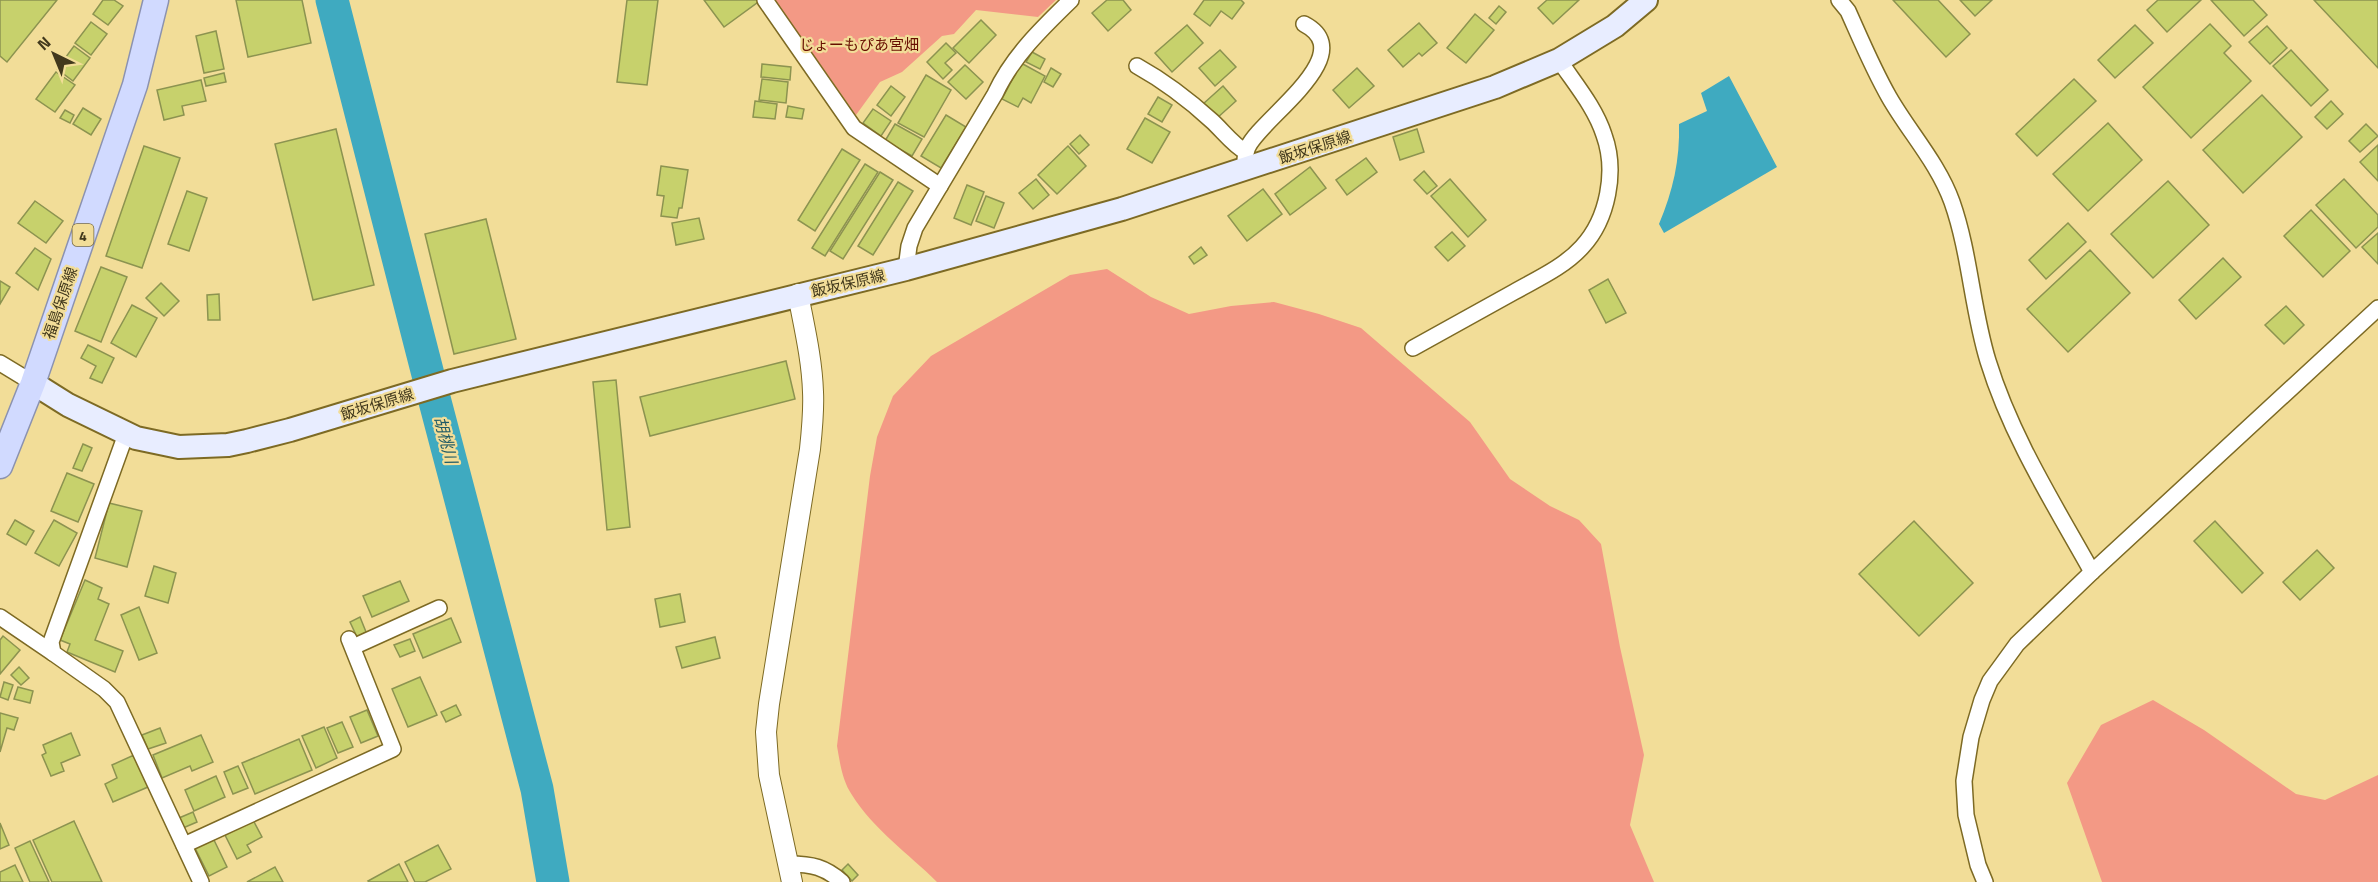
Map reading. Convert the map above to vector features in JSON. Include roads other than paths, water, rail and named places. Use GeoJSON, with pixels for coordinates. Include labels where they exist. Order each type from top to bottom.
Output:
{"type":"FeatureCollection","features":[{"type":"Feature","properties":{"kind":"main road","name":"福島保原線"},"geometry":{"type":"LineString","coordinates":[[0,466],[33,383],[135,85],[156,0]]}},
{"type":"Feature","properties":{"kind":"main road","name":"飯坂保原線"},"geometry":{"type":"LineString","coordinates":[[33,383],[68,405],[136,438],[179,447],[228,445],[290,430],[452,381],[906,269],[1122,209],[1246,161],[1495,87],[1559,60],[1615,26],[1646,0]]}},
{"type":"Feature","properties":{"kind":"street"},"geometry":{"type":"LineString","coordinates":[[765,0],[854,128],[940,186]]}},
{"type":"Feature","properties":{"kind":"street"},"geometry":{"type":"LineString","coordinates":[[906,269],[909,246],[915,228],[1004,76],[1024,48],[1071,0]]}},
{"type":"Feature","properties":{"kind":"street"},"geometry":{"type":"LineString","coordinates":[[1839,0],[1848,11],[1888,95],[1911,134],[1938,169],[1951,200],[1963,244],[1978,324],[1997,387],[2022,445],[2092,572]]}},
{"type":"Feature","properties":{"kind":"street"},"geometry":{"type":"LineString","coordinates":[[1246,161],[1255,135],[1302,87],[1319,58],[1323,46],[1321,39],[1317,33],[1304,24]]}},
{"type":"Feature","properties":{"kind":"street"},"geometry":{"type":"LineString","coordinates":[[1413,348],[1555,269],[1581,248],[1598,222],[1605,204],[1609,180],[1609,159],[1605,136],[1597,118],[1559,60]]}},
{"type":"Feature","properties":{"kind":"street"},"geometry":{"type":"LineString","coordinates":[[1137,66],[1173,88],[1212,121],[1240,149],[1246,161]]}},
{"type":"Feature","properties":{"kind":"street"},"geometry":{"type":"LineString","coordinates":[[798,294],[813,391],[813,418],[810,449],[768,704],[766,732],[769,775],[791,873],[816,865],[830,871],[842,882]]}},
{"type":"Feature","properties":{"kind":"street"},"geometry":{"type":"LineString","coordinates":[[1985,882],[1978,865],[1966,815],[1964,781],[1971,737],[1990,681],[2017,644],[2378,308]]}},
{"type":"Feature","properties":{"kind":"street"},"geometry":{"type":"LineString","coordinates":[[0,363],[33,383]]}},
{"type":"Feature","properties":{"kind":"street"},"geometry":{"type":"LineString","coordinates":[[54,653],[51,642],[126,434]]}},
{"type":"Feature","properties":{"kind":"street"},"geometry":{"type":"LineString","coordinates":[[184,845],[393,748],[351,643],[439,608]]}},
{"type":"Feature","properties":{"kind":"street"},"geometry":{"type":"LineString","coordinates":[[0,617],[104,689],[117,702],[201,882]]}},
{"type":"Feature","properties":{"kind":"water"},"geometry":{"type":"Polygon","coordinates":[[[1729,76],[1777,167],[1664,233],[1659,224],[1675,175],[1679,124],[1707,111],[1701,93],[1729,76]]]}},
{"type":"Feature","properties":{"kind":"waterway","name":"胡桃川"},"geometry":{"type":"LineString","coordinates":[[332,0],[537,789],[553,882]]}},
{"type":"Feature","properties":{"kind":"park label","name":"じょーもぴあ宮畑"},"geometry":{"type":"Point","coordinates":[859,44]}}]}
